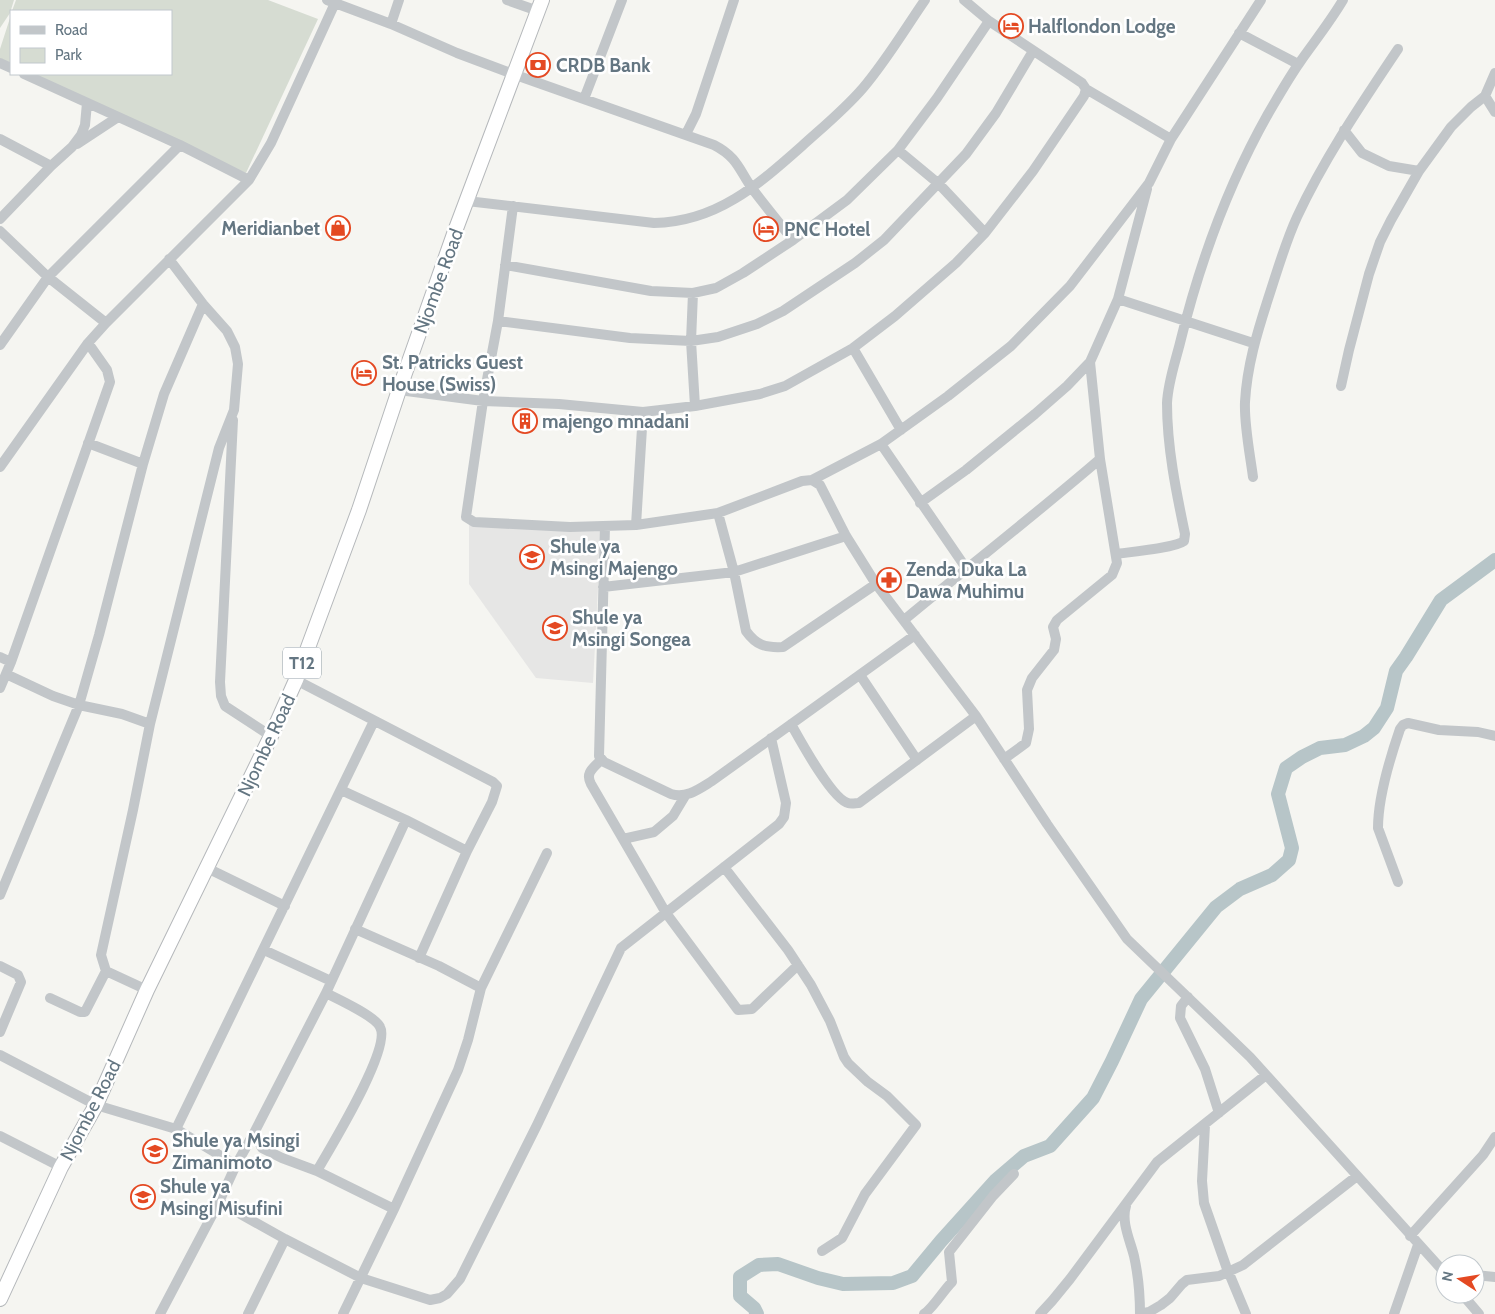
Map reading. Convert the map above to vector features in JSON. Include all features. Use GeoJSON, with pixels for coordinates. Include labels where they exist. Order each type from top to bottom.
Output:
{"type":"FeatureCollection","features":[{"type":"Feature","properties":{"kind":"highway","name":"Njombe Road"},"geometry":{"type":"LineString","coordinates":[[0,1299],[62,1167],[96,1105],[147,990],[271,736],[296,680],[467,201],[540,5]]}},
{"type":"Feature","properties":{"kind":"street"},"geometry":{"type":"LineString","coordinates":[[391,24],[399,0]]}},
{"type":"Feature","properties":{"kind":"street"},"geometry":{"type":"LineString","coordinates":[[507,0],[540,5]]}},
{"type":"Feature","properties":{"kind":"street"},"geometry":{"type":"LineString","coordinates":[[584,99],[622,0]]}},
{"type":"Feature","properties":{"kind":"street"},"geometry":{"type":"LineString","coordinates":[[686,134],[696,114],[734,0]]}},
{"type":"Feature","properties":{"kind":"street"},"geometry":{"type":"LineString","coordinates":[[467,201],[654,223],[674,222],[714,210],[752,189],[828,124],[864,87],[890,53],[925,0]]}},
{"type":"Feature","properties":{"kind":"street"},"geometry":{"type":"LineString","coordinates":[[964,0],[988,21],[1082,83],[1086,88],[1171,139]]}},
{"type":"Feature","properties":{"kind":"street"},"geometry":{"type":"LineString","coordinates":[[513,206],[498,321],[465,514],[469,520],[474,522],[570,527],[636,524],[718,513],[790,484],[812,480],[881,444],[948,396],[1011,346],[1070,286],[1149,183],[1171,139],[1261,0]]}},
{"type":"Feature","properties":{"kind":"street"},"geometry":{"type":"LineString","coordinates":[[1116,554],[1172,545],[1184,541],[1185,534],[1173,473],[1167,402],[1169,383],[1185,321],[1212,237],[1236,178],[1267,115],[1298,64],[1343,0]]}},
{"type":"Feature","properties":{"kind":"street"},"geometry":{"type":"LineString","coordinates":[[0,467],[88,342],[249,180],[271,143],[331,2],[391,24],[456,53],[714,145],[727,152],[742,170],[752,189],[793,240]]}},
{"type":"Feature","properties":{"kind":"street"},"geometry":{"type":"LineString","coordinates":[[506,265],[651,291],[693,293],[716,288],[743,273],[793,240],[847,200],[898,150],[937,98],[988,21]]}},
{"type":"Feature","properties":{"kind":"street"},"geometry":{"type":"LineString","coordinates":[[1239,33],[1298,64]]}},
{"type":"Feature","properties":{"kind":"street"},"geometry":{"type":"LineString","coordinates":[[1253,477],[1245,404],[1253,343],[1279,264],[1297,218],[1344,130],[1398,49]]}},
{"type":"Feature","properties":{"kind":"street"},"geometry":{"type":"LineString","coordinates":[[498,321],[630,338],[691,340],[718,337],[757,324],[783,311],[855,263],[884,240],[939,184],[966,154],[996,113],[1033,52]]}},
{"type":"Feature","properties":{"kind":"street"},"geometry":{"type":"LineString","coordinates":[[1341,386],[1359,312],[1380,242],[1419,171],[1451,127],[1485,96],[1495,73]]}},
{"type":"Feature","properties":{"kind":"street"},"geometry":{"type":"LineString","coordinates":[[26,75],[180,145],[249,180]]}},
{"type":"Feature","properties":{"kind":"street"},"geometry":{"type":"LineString","coordinates":[[399,390],[483,401],[559,404],[643,412],[695,406],[760,394],[785,386],[853,348],[930,286],[985,233],[1039,164],[1078,106],[1086,88]]}},
{"type":"Feature","properties":{"kind":"street"},"geometry":{"type":"LineString","coordinates":[[1485,96],[1495,112]]}},
{"type":"Feature","properties":{"kind":"street"},"geometry":{"type":"LineString","coordinates":[[72,147],[81,135],[85,125],[87,103]]}},
{"type":"Feature","properties":{"kind":"street"},"geometry":{"type":"LineString","coordinates":[[0,219],[72,147],[118,117]]}},
{"type":"Feature","properties":{"kind":"street"},"geometry":{"type":"LineString","coordinates":[[1344,130],[1362,153],[1388,166],[1419,171]]}},
{"type":"Feature","properties":{"kind":"street"},"geometry":{"type":"LineString","coordinates":[[0,139],[51,166]]}},
{"type":"Feature","properties":{"kind":"street"},"geometry":{"type":"LineString","coordinates":[[0,345],[48,277],[180,145]]}},
{"type":"Feature","properties":{"kind":"street"},"geometry":{"type":"LineString","coordinates":[[898,150],[939,184],[985,233]]}},
{"type":"Feature","properties":{"kind":"street"},"geometry":{"type":"LineString","coordinates":[[920,503],[966,470],[1035,414],[1067,386],[1090,362],[1118,299],[1149,183]]}},
{"type":"Feature","properties":{"kind":"street"},"geometry":{"type":"LineString","coordinates":[[0,231],[48,277],[106,323]]}},
{"type":"Feature","properties":{"kind":"street"},"geometry":{"type":"LineString","coordinates":[[169,259],[203,304],[227,331],[235,347],[238,364],[234,410],[220,696],[225,706],[271,736]]}},
{"type":"Feature","properties":{"kind":"street"},"geometry":{"type":"LineString","coordinates":[[693,293],[691,340],[695,406]]}},
{"type":"Feature","properties":{"kind":"street"},"geometry":{"type":"LineString","coordinates":[[1118,299],[1253,343]]}},
{"type":"Feature","properties":{"kind":"street"},"geometry":{"type":"LineString","coordinates":[[0,895],[79,706],[143,464],[164,394],[203,304]]}},
{"type":"Feature","properties":{"kind":"street"},"geometry":{"type":"LineString","coordinates":[[0,688],[11,662],[110,382],[107,370],[88,342]]}},
{"type":"Feature","properties":{"kind":"street"},"geometry":{"type":"LineString","coordinates":[[853,348],[901,430]]}},
{"type":"Feature","properties":{"kind":"street"},"geometry":{"type":"LineString","coordinates":[[1004,760],[1026,743],[1028,729],[1027,690],[1032,678],[1054,650],[1056,639],[1054,627],[1057,620],[1112,575],[1116,563],[1100,459],[1090,362]]}},
{"type":"Feature","properties":{"kind":"street"},"geometry":{"type":"LineString","coordinates":[[147,990],[106,970],[102,962],[102,949],[150,724],[219,448],[234,410]]}},
{"type":"Feature","properties":{"kind":"street"},"geometry":{"type":"LineString","coordinates":[[636,524],[643,412]]}},
{"type":"Feature","properties":{"kind":"street"},"geometry":{"type":"LineString","coordinates":[[88,443],[143,464]]}},
{"type":"Feature","properties":{"kind":"street"},"geometry":{"type":"LineString","coordinates":[[881,444],[966,568]]}},
{"type":"Feature","properties":{"kind":"street"},"geometry":{"type":"LineString","coordinates":[[904,620],[966,568],[1012,534],[1100,459]]}},
{"type":"Feature","properties":{"kind":"street"},"geometry":{"type":"LineString","coordinates":[[812,480],[820,485],[846,536],[876,584],[976,716],[1004,760],[1128,939],[1250,1057],[1435,1262]]}},
{"type":"Feature","properties":{"kind":"street"},"geometry":{"type":"LineString","coordinates":[[718,513],[734,572],[746,631],[751,638],[768,648],[783,647],[876,584]]}},
{"type":"Feature","properties":{"kind":"street"},"geometry":{"type":"LineString","coordinates":[[605,526],[598,752],[601,760],[670,794],[679,797],[685,796],[712,782],[915,635]]}},
{"type":"Feature","properties":{"kind":"street"},"geometry":{"type":"LineString","coordinates":[[603,587],[734,572],[846,536]]}},
{"type":"Feature","properties":{"kind":"street"},"geometry":{"type":"LineString","coordinates":[[0,657],[11,662]]}},
{"type":"Feature","properties":{"kind":"street"},"geometry":{"type":"LineString","coordinates":[[6,674],[79,706],[122,714],[150,724]]}},
{"type":"Feature","properties":{"kind":"street"},"geometry":{"type":"LineString","coordinates":[[860,675],[917,760]]}},
{"type":"Feature","properties":{"kind":"street"},"geometry":{"type":"LineString","coordinates":[[296,680],[497,786],[492,802],[467,851],[419,958]]}},
{"type":"Feature","properties":{"kind":"street"},"geometry":{"type":"LineString","coordinates":[[791,724],[826,782],[839,798],[848,804],[859,803],[976,716]]}},
{"type":"Feature","properties":{"kind":"street"},"geometry":{"type":"LineString","coordinates":[[176,1128],[374,721]]}},
{"type":"Feature","properties":{"kind":"street"},"geometry":{"type":"LineString","coordinates":[[1398,882],[1378,828],[1378,818],[1388,769],[1400,729],[1408,723],[1439,730],[1478,732],[1495,736]]}},
{"type":"Feature","properties":{"kind":"street"},"geometry":{"type":"LineString","coordinates":[[219,1202],[361,1278],[430,1300],[447,1294],[460,1279],[537,1125],[621,948],[779,824],[784,817],[786,803],[771,738]]}},
{"type":"Feature","properties":{"kind":"street"},"geometry":{"type":"LineString","coordinates":[[601,760],[590,770],[588,780],[666,913],[738,1010],[752,1009],[798,965]]}},
{"type":"Feature","properties":{"kind":"street"},"geometry":{"type":"LineString","coordinates":[[341,790],[467,851]]}},
{"type":"Feature","properties":{"kind":"street"},"geometry":{"type":"LineString","coordinates":[[623,839],[654,832],[673,816],[685,796]]}},
{"type":"Feature","properties":{"kind":"street"},"geometry":{"type":"LineString","coordinates":[[160,1314],[326,993],[406,820]]}},
{"type":"Feature","properties":{"kind":"street"},"geometry":{"type":"LineString","coordinates":[[343,1314],[458,1070],[468,1040],[481,988],[547,853]]}},
{"type":"Feature","properties":{"kind":"street"},"geometry":{"type":"LineString","coordinates":[[724,867],[812,985],[848,1064],[887,1096],[916,1125],[865,1194],[842,1238],[822,1251]]}},
{"type":"Feature","properties":{"kind":"street"},"geometry":{"type":"LineString","coordinates":[[207,868],[285,906]]}},
{"type":"Feature","properties":{"kind":"street"},"geometry":{"type":"LineString","coordinates":[[355,929],[438,966],[481,988]]}},
{"type":"Feature","properties":{"kind":"street"},"geometry":{"type":"LineString","coordinates":[[264,950],[331,981]]}},
{"type":"Feature","properties":{"kind":"street"},"geometry":{"type":"LineString","coordinates":[[0,966],[18,976],[21,982],[0,1032]]}},
{"type":"Feature","properties":{"kind":"street"},"geometry":{"type":"LineString","coordinates":[[50,998],[80,1012],[85,1012],[106,970]]}},
{"type":"Feature","properties":{"kind":"street"},"geometry":{"type":"LineString","coordinates":[[317,1171],[345,1122],[374,1064],[382,1036],[381,1028],[377,1022],[356,1008],[326,993]]}},
{"type":"Feature","properties":{"kind":"street"},"geometry":{"type":"LineString","coordinates":[[1188,997],[1181,1006],[1180,1018],[1205,1069],[1219,1113]]}},
{"type":"Feature","properties":{"kind":"street"},"geometry":{"type":"LineString","coordinates":[[0,1055],[96,1105],[176,1128],[236,1165]]}},
{"type":"Feature","properties":{"kind":"street"},"geometry":{"type":"LineString","coordinates":[[1040,1314],[1064,1286],[1157,1162],[1266,1074]]}},
{"type":"Feature","properties":{"kind":"street"},"geometry":{"type":"LineString","coordinates":[[537,1125],[551,1117]]}},
{"type":"Feature","properties":{"kind":"street"},"geometry":{"type":"LineString","coordinates":[[1205,1125],[1202,1181],[1204,1203],[1228,1272],[1246,1314]]}},
{"type":"Feature","properties":{"kind":"street"},"geometry":{"type":"LineString","coordinates":[[254,1133],[262,1148],[282,1158],[317,1171],[394,1209]]}},
{"type":"Feature","properties":{"kind":"street"},"geometry":{"type":"LineString","coordinates":[[0,1136],[62,1167]]}},
{"type":"Feature","properties":{"kind":"street"},"geometry":{"type":"LineString","coordinates":[[1410,1236],[1483,1155],[1495,1137]]}},
{"type":"Feature","properties":{"kind":"street"},"geometry":{"type":"LineString","coordinates":[[924,1314],[952,1282],[949,1252],[992,1196],[1014,1174]]}},
{"type":"Feature","properties":{"kind":"street"},"geometry":{"type":"LineString","coordinates":[[1126,1202],[1125,1222],[1134,1258],[1140,1314],[1149,1312],[1161,1305],[1187,1280],[1220,1276],[1243,1265],[1357,1176]]}},
{"type":"Feature","properties":{"kind":"street"},"geometry":{"type":"LineString","coordinates":[[248,1314],[285,1239]]}},
{"type":"Feature","properties":{"kind":"street"},"geometry":{"type":"LineString","coordinates":[[1394,1314],[1418,1245]]}},
{"type":"Feature","properties":{"kind":"street"},"geometry":{"type":"LineString","coordinates":[[1470,1304],[1479,1314]]}},
{"type":"Feature","properties":{"kind":"shaded area"},"geometry":{"type":"Polygon","coordinates":[[[469,522],[601,531],[593,683],[536,678],[469,584],[469,522]]]}},
{"type":"Feature","properties":{"kind":"green space"},"geometry":{"type":"Polygon","coordinates":[[[0,0],[14,0],[10,13],[0,28],[0,0]]]}},
{"type":"Feature","properties":{"kind":"green space"},"geometry":{"type":"Polygon","coordinates":[[[16,0],[268,0],[318,19],[246,173],[21,75],[172,75],[172,10],[12,10],[16,0]]]}},
{"type":"Feature","properties":{"kind":"green space"},"geometry":{"type":"Polygon","coordinates":[[[10,18],[10,71],[0,66],[0,49],[10,18]]]}},
{"type":"Feature","properties":{"kind":"waterway"},"geometry":{"type":"LineString","coordinates":[[757,1314],[754,1308],[740,1296],[740,1277],[759,1265],[778,1264],[818,1278],[843,1284],[893,1283],[912,1276],[996,1180],[1024,1156],[1050,1146],[1093,1098],[1141,999],[1216,907],[1240,889],[1272,875],[1289,860],[1292,848],[1278,794],[1286,768],[1320,748],[1345,745],[1364,736],[1374,728],[1387,708],[1396,671],[1441,600],[1495,560]]}},
{"type":"Feature","properties":{"kind":"place","name":"Halflondon Lodge"},"geometry":{"type":"Point","coordinates":[1011,26]}},
{"type":"Feature","properties":{"kind":"place","name":"CRDB Bank"},"geometry":{"type":"Point","coordinates":[538,65]}},
{"type":"Feature","properties":{"kind":"place","name":"Meridianbet"},"geometry":{"type":"Point","coordinates":[338,228]}},
{"type":"Feature","properties":{"kind":"place","name":"PNC Hotel"},"geometry":{"type":"Point","coordinates":[766,229]}},
{"type":"Feature","properties":{"kind":"place","name":"St. Patricks Guest House (Swiss)"},"geometry":{"type":"Point","coordinates":[364,373]}},
{"type":"Feature","properties":{"kind":"place","name":"majengo mnadani"},"geometry":{"type":"Point","coordinates":[525,421]}},
{"type":"Feature","properties":{"kind":"place","name":"Shule ya Msingi Majengo"},"geometry":{"type":"Point","coordinates":[532,557]}},
{"type":"Feature","properties":{"kind":"place","name":"Zenda Duka La Dawa Muhimu"},"geometry":{"type":"Point","coordinates":[889,580]}},
{"type":"Feature","properties":{"kind":"place","name":"Shule ya Msingi Songea"},"geometry":{"type":"Point","coordinates":[555,628]}},
{"type":"Feature","properties":{"kind":"place","name":"Shule ya Msingi Zimanimoto"},"geometry":{"type":"Point","coordinates":[155,1151]}},
{"type":"Feature","properties":{"kind":"place","name":"Shule ya Msingi Misufini"},"geometry":{"type":"Point","coordinates":[143,1197]}}]}
